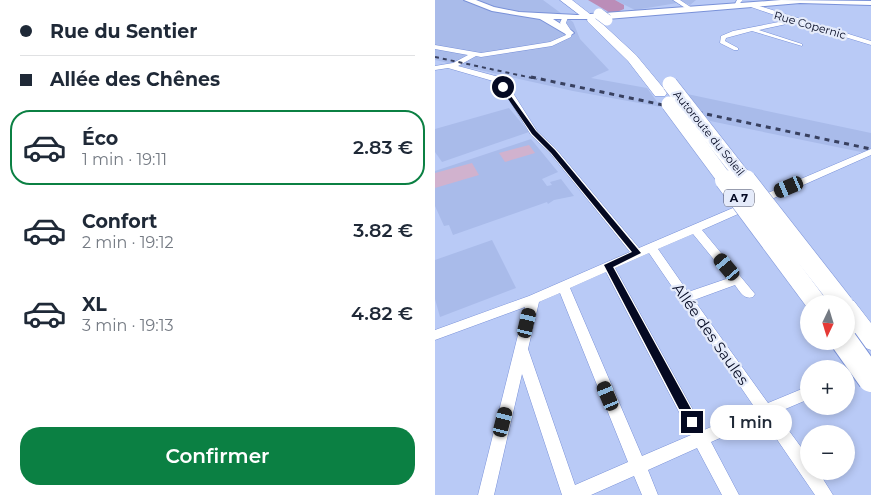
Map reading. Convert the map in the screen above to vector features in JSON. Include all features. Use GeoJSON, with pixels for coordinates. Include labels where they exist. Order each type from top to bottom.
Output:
{"type":"FeatureCollection","features":[{"type":"Feature","properties":{"kind":"highway","name":"Autoroute du Soleil"},"geometry":{"type":"LineString","coordinates":[[565,0],[595,17],[636,46],[652,64]]}},
{"type":"Feature","properties":{"kind":"highway","name":"Autoroute du Soleil"},"geometry":{"type":"LineString","coordinates":[[579,0],[632,58],[665,85],[836,295]]}},
{"type":"Feature","properties":{"kind":"highway","name":"Autoroute du Soleil"},"geometry":{"type":"LineString","coordinates":[[665,85],[811,295]]}},
{"type":"Feature","properties":{"kind":"highway"},"geometry":{"type":"LineString","coordinates":[[855,319],[871,340]]}},
{"type":"Feature","properties":{"kind":"highway"},"geometry":{"type":"LineString","coordinates":[[851,350],[871,378]]}},
{"type":"Feature","properties":{"kind":"main road"},"geometry":{"type":"LineString","coordinates":[[467,0],[491,8],[548,19],[569,33]]}},
{"type":"Feature","properties":{"kind":"main road"},"geometry":{"type":"LineString","coordinates":[[802,0],[871,2]]}},
{"type":"Feature","properties":{"kind":"main road"},"geometry":{"type":"LineString","coordinates":[[533,15],[565,17],[611,16],[692,10],[740,3],[750,5],[807,0]]}},
{"type":"Feature","properties":{"kind":"main road"},"geometry":{"type":"LineString","coordinates":[[861,0],[871,2]]}},
{"type":"Feature","properties":{"kind":"street"},"geometry":{"type":"LineString","coordinates":[[676,0],[692,10]]}},
{"type":"Feature","properties":{"kind":"street","name":"Rue Copernic"},"geometry":{"type":"LineString","coordinates":[[750,5],[871,43]]}},
{"type":"Feature","properties":{"kind":"street"},"geometry":{"type":"LineString","coordinates":[[435,47],[473,55],[552,44],[562,41],[569,33],[564,25],[565,17]]}},
{"type":"Feature","properties":{"kind":"street"},"geometry":{"type":"LineString","coordinates":[[736,49],[722,42],[723,37],[798,20]]}},
{"type":"Feature","properties":{"kind":"street"},"geometry":{"type":"LineString","coordinates":[[752,29],[799,45]]}},
{"type":"Feature","properties":{"kind":"street"},"geometry":{"type":"LineString","coordinates":[[435,68],[455,65],[473,55]]}},
{"type":"Feature","properties":{"kind":"street","name":"Allée des Saules"},"geometry":{"type":"LineString","coordinates":[[448,66],[496,79],[520,110],[534,133],[553,151],[644,250],[685,298],[825,495]]}},
{"type":"Feature","properties":{"kind":"street"},"geometry":{"type":"LineString","coordinates":[[435,335],[533,299],[871,152]]}},
{"type":"Feature","properties":{"kind":"street"},"geometry":{"type":"LineString","coordinates":[[694,228],[749,294]]}},
{"type":"Feature","properties":{"kind":"street"},"geometry":{"type":"LineString","coordinates":[[608,265],[731,495]]}},
{"type":"Feature","properties":{"kind":"street"},"geometry":{"type":"LineString","coordinates":[[685,298],[737,280]]}},
{"type":"Feature","properties":{"kind":"street"},"geometry":{"type":"LineString","coordinates":[[563,286],[650,495]]}},
{"type":"Feature","properties":{"kind":"street"},"geometry":{"type":"LineString","coordinates":[[486,495],[533,299]]}},
{"type":"Feature","properties":{"kind":"street"},"geometry":{"type":"LineString","coordinates":[[521,349],[571,495],[800,396]]}},
{"type":"Feature","properties":{"kind":"street"},"geometry":{"type":"LineString","coordinates":[[855,371],[871,364]]}},
{"type":"Feature","properties":{"kind":"shaded area"},"geometry":{"type":"Polygon","coordinates":[[[435,0],[543,0],[573,22],[580,39],[609,70],[591,78],[647,88],[661,107],[573,91],[435,60],[435,0]]]}},
{"type":"Feature","properties":{"kind":"shaded area"},"geometry":{"type":"Polygon","coordinates":[[[588,0],[615,0],[624,5],[624,9],[612,14],[588,0]]]}},
{"type":"Feature","properties":{"kind":"shaded area"},"geometry":{"type":"Polygon","coordinates":[[[615,0],[696,0],[690,5],[683,2],[635,10],[615,0]]]}},
{"type":"Feature","properties":{"kind":"shaded area"},"geometry":{"type":"Polygon","coordinates":[[[687,94],[871,133],[871,154],[710,121],[687,94]]]}},
{"type":"Feature","properties":{"kind":"shaded area"},"geometry":{"type":"Polygon","coordinates":[[[509,108],[529,132],[442,162],[435,152],[435,129],[509,108]]]}},
{"type":"Feature","properties":{"kind":"shaded area"},"geometry":{"type":"Polygon","coordinates":[[[531,139],[558,172],[542,179],[547,186],[552,185],[550,182],[561,179],[574,196],[554,200],[548,204],[547,202],[453,235],[449,225],[444,226],[435,206],[435,171],[531,139]]]}},
{"type":"Feature","properties":{"kind":"shaded area"},"geometry":{"type":"Polygon","coordinates":[[[529,145],[535,153],[505,162],[499,153],[529,145]]]}},
{"type":"Feature","properties":{"kind":"shaded area"},"geometry":{"type":"Polygon","coordinates":[[[472,163],[479,175],[435,188],[435,173],[472,163]]]}},
{"type":"Feature","properties":{"kind":"shaded area"},"geometry":{"type":"Polygon","coordinates":[[[492,240],[516,288],[440,317],[435,299],[435,260],[492,240]]]}},
{"type":"Feature","properties":{"kind":"railway"},"geometry":{"type":"LineString","coordinates":[[435,57],[537,79]]}},
{"type":"Feature","properties":{"kind":"railway"},"geometry":{"type":"LineString","coordinates":[[531,77],[871,149]]}},
{"type":"Feature","properties":{"kind":"route"},"geometry":{"type":"LineString","coordinates":[[503,87],[534,133],[553,151],[637,253],[608,265],[692,422]]}}]}
